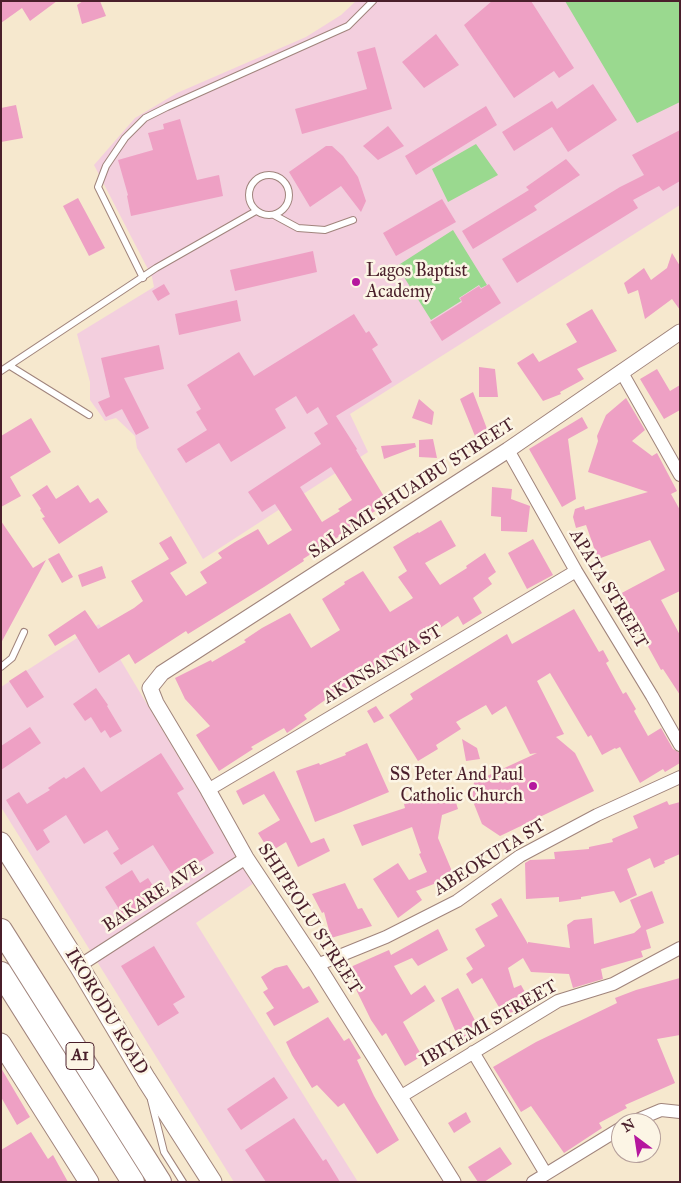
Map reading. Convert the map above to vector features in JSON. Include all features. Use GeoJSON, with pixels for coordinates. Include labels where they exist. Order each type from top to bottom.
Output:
{"type":"FeatureCollection","features":[{"type":"Feature","properties":{"kind":"highway","name":"A1"},"geometry":{"type":"LineString","coordinates":[[1,930],[160,1182]]}},
{"type":"Feature","properties":{"kind":"highway","name":"A1"},"geometry":{"type":"LineString","coordinates":[[1,973],[133,1182]]}},
{"type":"Feature","properties":{"kind":"main road","name":"IKORODU ROAD"},"geometry":{"type":"LineString","coordinates":[[1,842],[79,966],[146,1079],[212,1182]]}},
{"type":"Feature","properties":{"kind":"main road"},"geometry":{"type":"LineString","coordinates":[[1,1043],[88,1182]]}},
{"type":"Feature","properties":{"kind":"street","name":"SALAMI SHUAIBU STREET"},"geometry":{"type":"LineString","coordinates":[[162,673],[508,450],[680,332]]}},
{"type":"Feature","properties":{"kind":"street"},"geometry":{"type":"LineString","coordinates":[[621,371],[680,475]]}},
{"type":"Feature","properties":{"kind":"street","name":"APATA STREET"},"geometry":{"type":"LineString","coordinates":[[508,450],[576,571],[680,745]]}},
{"type":"Feature","properties":{"kind":"street","name":"AKINSANYA ST"},"geometry":{"type":"LineString","coordinates":[[208,790],[576,571]]}},
{"type":"Feature","properties":{"kind":"street","name":"SHIPEOLU STREET"},"geometry":{"type":"LineString","coordinates":[[162,673],[150,688],[156,703],[246,858],[317,965],[452,1182]]}},
{"type":"Feature","properties":{"kind":"street","name":"ABEOKUTA ST"},"geometry":{"type":"LineString","coordinates":[[317,965],[386,937],[457,901],[520,856],[597,815],[680,777]]}},
{"type":"Feature","properties":{"kind":"street","name":"BAKARE AVE"},"geometry":{"type":"LineString","coordinates":[[79,966],[246,858]]}},
{"type":"Feature","properties":{"kind":"street","name":"IBIYEMI STREET"},"geometry":{"type":"LineString","coordinates":[[400,1097],[558,1001],[613,984],[680,948]]}},
{"type":"Feature","properties":{"kind":"street"},"geometry":{"type":"LineString","coordinates":[[473,1052],[542,1178],[611,1134]]}},
{"type":"Feature","properties":{"kind":"street"},"geometry":{"type":"LineString","coordinates":[[654,1113],[661,1110],[680,1112]]}},
{"type":"Feature","properties":{"kind":"lane"},"geometry":{"type":"LineString","coordinates":[[143,278],[98,187],[106,166],[125,138],[145,118],[348,26],[373,1]]}},
{"type":"Feature","properties":{"kind":"lane"},"geometry":{"type":"LineString","coordinates":[[274,215],[285,208],[289,196],[286,184],[276,176],[264,175],[258,178],[250,188],[249,200],[256,211],[261,214],[274,215],[298,228],[325,230],[353,220]]}},
{"type":"Feature","properties":{"kind":"lane"},"geometry":{"type":"LineString","coordinates":[[1,371],[156,268],[256,211]]}},
{"type":"Feature","properties":{"kind":"lane"},"geometry":{"type":"LineString","coordinates":[[10,366],[89,415]]}},
{"type":"Feature","properties":{"kind":"lane"},"geometry":{"type":"LineString","coordinates":[[1,667],[12,658],[24,632]]}},
{"type":"Feature","properties":{"kind":"lane"},"geometry":{"type":"LineString","coordinates":[[146,1079],[164,1152],[183,1182]]}},
{"type":"Feature","properties":{"kind":"shaded area","name":"Lagos Baptist Academy"},"geometry":{"type":"Polygon","coordinates":[[[356,1],[680,1],[680,205],[350,414],[368,452],[203,559],[137,448],[135,436],[116,418],[105,421],[90,400],[90,382],[77,334],[154,287],[152,277],[94,165],[135,118],[177,93],[306,37],[341,15],[356,1]]]}},
{"type":"Feature","properties":{"kind":"shaded area"},"geometry":{"type":"Polygon","coordinates":[[[99,624],[254,883],[196,923],[358,1182],[234,1182],[1,807],[1,687],[99,624]]]}},
{"type":"Feature","properties":{"kind":"green space"},"geometry":{"type":"Polygon","coordinates":[[[565,1],[680,1],[680,102],[637,123],[565,1]]]}},
{"type":"Feature","properties":{"kind":"green space"},"geometry":{"type":"Polygon","coordinates":[[[476,144],[498,175],[448,202],[432,169],[476,144]]]}},
{"type":"Feature","properties":{"kind":"green space"},"geometry":{"type":"Polygon","coordinates":[[[453,230],[487,285],[481,288],[479,285],[459,298],[461,301],[431,320],[397,266],[453,230]]]}},
{"type":"Feature","properties":{"kind":"building"},"geometry":{"type":"Polygon","coordinates":[[[1,1],[57,1],[30,21],[22,8],[1,23],[1,1]]]}},
{"type":"Feature","properties":{"kind":"building"},"geometry":{"type":"Polygon","coordinates":[[[83,1],[100,1],[106,16],[82,24],[77,5],[83,1]]]}},
{"type":"Feature","properties":{"kind":"building"},"geometry":{"type":"Polygon","coordinates":[[[492,1],[531,1],[574,68],[559,78],[554,71],[514,98],[464,25],[492,1]]]}},
{"type":"Feature","properties":{"kind":"building"},"geometry":{"type":"Polygon","coordinates":[[[436,34],[459,65],[424,88],[402,62],[436,34]]]}},
{"type":"Feature","properties":{"kind":"building"},"geometry":{"type":"Polygon","coordinates":[[[375,47],[392,109],[302,134],[295,109],[367,89],[357,52],[375,47]]]}},
{"type":"Feature","properties":{"kind":"building"},"geometry":{"type":"Polygon","coordinates":[[[593,84],[617,120],[568,152],[552,127],[514,151],[502,132],[552,101],[557,109],[593,84]]]}},
{"type":"Feature","properties":{"kind":"building"},"geometry":{"type":"Polygon","coordinates":[[[16,105],[23,138],[1,142],[1,108],[16,105]]]}},
{"type":"Feature","properties":{"kind":"building"},"geometry":{"type":"Polygon","coordinates":[[[486,106],[497,125],[416,175],[405,156],[486,106]]]}},
{"type":"Feature","properties":{"kind":"building"},"geometry":{"type":"Polygon","coordinates":[[[180,119],[197,180],[219,175],[223,196],[131,216],[128,195],[118,160],[153,150],[148,133],[164,129],[163,124],[180,119]]]}},
{"type":"Feature","properties":{"kind":"building"},"geometry":{"type":"Polygon","coordinates":[[[388,126],[404,146],[378,160],[363,146],[388,126]]]}},
{"type":"Feature","properties":{"kind":"building"},"geometry":{"type":"Polygon","coordinates":[[[680,130],[680,181],[663,191],[659,186],[633,200],[638,208],[517,283],[502,259],[620,187],[644,175],[632,155],[680,130]]]}},
{"type":"Feature","properties":{"kind":"building"},"geometry":{"type":"Polygon","coordinates":[[[326,146],[332,146],[343,156],[358,177],[366,201],[361,212],[341,186],[310,207],[289,172],[326,146]]]}},
{"type":"Feature","properties":{"kind":"building"},"geometry":{"type":"Polygon","coordinates":[[[566,159],[580,175],[534,206],[537,210],[473,249],[462,231],[529,190],[526,187],[566,159]]]}},
{"type":"Feature","properties":{"kind":"building"},"geometry":{"type":"Polygon","coordinates":[[[78,198],[105,248],[89,256],[63,206],[78,198]]]}},
{"type":"Feature","properties":{"kind":"building"},"geometry":{"type":"Polygon","coordinates":[[[442,199],[456,222],[396,256],[383,233],[442,199]]]}},
{"type":"Feature","properties":{"kind":"building"},"geometry":{"type":"Polygon","coordinates":[[[313,251],[317,272],[235,291],[230,270],[313,251]]]}},
{"type":"Feature","properties":{"kind":"building"},"geometry":{"type":"Polygon","coordinates":[[[672,253],[680,266],[680,310],[672,299],[645,319],[638,290],[628,294],[624,283],[644,268],[651,280],[667,268],[672,253]]]}},
{"type":"Feature","properties":{"kind":"building"},"geometry":{"type":"Polygon","coordinates":[[[164,284],[170,294],[158,301],[152,291],[164,284]]]}},
{"type":"Feature","properties":{"kind":"building"},"geometry":{"type":"Polygon","coordinates":[[[489,284],[501,303],[442,341],[430,322],[462,302],[460,298],[479,286],[481,289],[489,284]]]}},
{"type":"Feature","properties":{"kind":"building"},"geometry":{"type":"Polygon","coordinates":[[[237,300],[241,321],[179,335],[175,314],[237,300]]]}},
{"type":"Feature","properties":{"kind":"building"},"geometry":{"type":"Polygon","coordinates":[[[592,309],[617,351],[577,369],[584,379],[560,392],[561,394],[543,401],[517,363],[533,353],[539,362],[577,342],[566,324],[592,309]]]}},
{"type":"Feature","properties":{"kind":"building"},"geometry":{"type":"Polygon","coordinates":[[[354,314],[366,333],[369,331],[378,345],[372,349],[392,382],[336,416],[388,503],[345,530],[346,532],[303,559],[304,561],[264,587],[188,634],[186,631],[135,664],[129,654],[99,673],[75,634],[55,646],[48,635],[85,610],[98,629],[143,601],[131,581],[169,559],[159,543],[171,536],[187,563],[170,573],[186,596],[207,583],[200,572],[222,558],[218,553],[235,542],[258,529],[268,545],[292,530],[275,504],[262,512],[248,492],[321,444],[314,433],[328,424],[318,407],[307,414],[296,396],[275,409],[286,428],[231,462],[219,443],[186,463],[177,449],[207,430],[196,412],[201,409],[187,385],[239,352],[254,376],[354,314]],[[331,467],[300,487],[322,522],[340,511],[338,509],[352,500],[331,467]]]}},
{"type":"Feature","properties":{"kind":"building"},"geometry":{"type":"Polygon","coordinates":[[[159,345],[164,369],[124,378],[149,428],[136,435],[122,409],[106,417],[98,402],[110,397],[101,358],[159,345]]]}},
{"type":"Feature","properties":{"kind":"building"},"geometry":{"type":"Polygon","coordinates":[[[479,367],[495,369],[498,397],[479,397],[479,367]]]}},
{"type":"Feature","properties":{"kind":"building"},"geometry":{"type":"Polygon","coordinates":[[[657,369],[670,391],[680,385],[680,410],[664,419],[640,379],[657,369]]]}},
{"type":"Feature","properties":{"kind":"building"},"geometry":{"type":"Polygon","coordinates":[[[473,392],[489,434],[477,441],[460,399],[473,392]]]}},
{"type":"Feature","properties":{"kind":"building"},"geometry":{"type":"Polygon","coordinates":[[[626,398],[645,430],[632,441],[652,456],[657,453],[677,491],[671,494],[680,510],[680,591],[661,600],[680,635],[680,695],[663,669],[661,670],[616,596],[665,570],[650,540],[598,559],[586,525],[576,528],[573,517],[575,509],[584,506],[585,510],[648,492],[588,472],[598,441],[597,436],[606,415],[626,398]]]}},
{"type":"Feature","properties":{"kind":"building"},"geometry":{"type":"Polygon","coordinates":[[[419,399],[434,412],[432,425],[412,418],[419,399]]]}},
{"type":"Feature","properties":{"kind":"building"},"geometry":{"type":"Polygon","coordinates":[[[582,417],[588,428],[568,439],[576,499],[562,507],[529,449],[582,417]]]}},
{"type":"Feature","properties":{"kind":"building"},"geometry":{"type":"Polygon","coordinates":[[[31,418],[51,452],[10,477],[21,496],[1,507],[1,436],[31,418]]]}},
{"type":"Feature","properties":{"kind":"building"},"geometry":{"type":"Polygon","coordinates":[[[433,439],[437,458],[419,457],[419,440],[433,439]]]}},
{"type":"Feature","properties":{"kind":"building"},"geometry":{"type":"Polygon","coordinates":[[[415,443],[416,447],[384,459],[381,446],[415,443]]]}},
{"type":"Feature","properties":{"kind":"building"},"geometry":{"type":"Polygon","coordinates":[[[47,485],[56,499],[78,485],[90,503],[98,498],[108,512],[59,544],[42,518],[45,517],[32,495],[47,485]]]}},
{"type":"Feature","properties":{"kind":"building"},"geometry":{"type":"Polygon","coordinates":[[[492,487],[512,489],[511,499],[530,506],[527,532],[501,531],[501,517],[491,516],[492,487]]]}},
{"type":"Feature","properties":{"kind":"building"},"geometry":{"type":"Polygon","coordinates":[[[441,520],[456,546],[425,563],[440,585],[467,568],[466,566],[485,553],[496,572],[488,578],[492,584],[473,598],[482,613],[463,625],[458,616],[431,634],[433,637],[380,667],[382,671],[339,699],[335,693],[304,715],[307,719],[287,733],[284,728],[251,747],[253,749],[219,771],[196,735],[210,726],[185,699],[175,678],[211,660],[212,662],[246,642],[244,640],[262,628],[290,613],[311,648],[340,630],[322,599],[345,584],[344,582],[363,571],[390,612],[413,598],[398,577],[407,571],[393,547],[441,520]]]}},
{"type":"Feature","properties":{"kind":"building"},"geometry":{"type":"Polygon","coordinates":[[[1,521],[33,568],[46,560],[1,643],[1,521]]]}},
{"type":"Feature","properties":{"kind":"building"},"geometry":{"type":"Polygon","coordinates":[[[533,539],[553,575],[527,589],[508,553],[533,539]]]}},
{"type":"Feature","properties":{"kind":"building"},"geometry":{"type":"Polygon","coordinates":[[[59,553],[73,577],[62,583],[48,559],[59,553]]]}},
{"type":"Feature","properties":{"kind":"building"},"geometry":{"type":"Polygon","coordinates":[[[102,566],[106,578],[82,587],[78,575],[102,566]]]}},
{"type":"Feature","properties":{"kind":"building"},"geometry":{"type":"Polygon","coordinates":[[[574,609],[599,652],[603,650],[609,661],[606,663],[623,694],[626,692],[636,709],[634,711],[648,736],[661,728],[673,749],[680,753],[680,763],[665,772],[663,769],[640,783],[620,747],[602,755],[591,735],[588,737],[550,673],[537,681],[564,734],[556,737],[575,753],[594,791],[500,836],[482,824],[472,799],[474,782],[537,753],[530,754],[506,706],[492,715],[486,705],[456,722],[461,729],[436,745],[438,749],[418,761],[389,715],[413,699],[410,694],[507,634],[512,644],[574,609]]]}},
{"type":"Feature","properties":{"kind":"building"},"geometry":{"type":"Polygon","coordinates":[[[26,670],[44,697],[27,708],[9,681],[26,670]]]}},
{"type":"Feature","properties":{"kind":"building"},"geometry":{"type":"Polygon","coordinates":[[[96,688],[122,731],[110,738],[105,730],[101,733],[91,717],[85,721],[73,704],[96,688]]]}},
{"type":"Feature","properties":{"kind":"building"},"geometry":{"type":"Polygon","coordinates":[[[376,706],[384,718],[374,723],[367,711],[376,706]]]}},
{"type":"Feature","properties":{"kind":"building"},"geometry":{"type":"Polygon","coordinates":[[[30,727],[41,743],[1,770],[1,746],[30,727]]]}},
{"type":"Feature","properties":{"kind":"building"},"geometry":{"type":"Polygon","coordinates":[[[462,739],[477,748],[480,759],[466,761],[462,739]]]}},
{"type":"Feature","properties":{"kind":"building"},"geometry":{"type":"Polygon","coordinates":[[[367,743],[389,792],[315,822],[296,771],[319,763],[320,765],[346,755],[345,753],[367,743]]]}},
{"type":"Feature","properties":{"kind":"building"},"geometry":{"type":"Polygon","coordinates":[[[161,753],[184,789],[177,793],[214,853],[174,878],[153,845],[121,865],[113,853],[119,849],[107,830],[84,844],[66,815],[43,830],[50,842],[37,851],[6,800],[19,792],[27,804],[50,790],[48,788],[64,777],[66,779],[84,767],[101,792],[161,753]]]}},
{"type":"Feature","properties":{"kind":"building"},"geometry":{"type":"Polygon","coordinates":[[[274,771],[311,843],[324,838],[330,851],[298,867],[286,842],[270,852],[258,833],[280,820],[264,794],[243,805],[236,791],[274,771]]]}},
{"type":"Feature","properties":{"kind":"building"},"geometry":{"type":"Polygon","coordinates":[[[451,787],[458,809],[442,815],[438,838],[454,876],[416,891],[422,900],[398,918],[373,879],[398,863],[409,880],[427,872],[419,854],[421,853],[412,827],[362,846],[353,825],[405,808],[404,804],[451,787]]]}},
{"type":"Feature","properties":{"kind":"building"},"geometry":{"type":"Polygon","coordinates":[[[667,801],[669,805],[680,802],[680,854],[654,868],[650,858],[627,869],[637,895],[620,903],[614,891],[559,902],[559,897],[526,899],[525,863],[530,860],[555,859],[554,852],[589,849],[589,847],[613,842],[612,839],[638,828],[633,816],[667,801]]]}},
{"type":"Feature","properties":{"kind":"building"},"geometry":{"type":"Polygon","coordinates":[[[132,870],[140,883],[148,878],[159,895],[124,917],[105,887],[132,870]]]}},
{"type":"Feature","properties":{"kind":"building"},"geometry":{"type":"Polygon","coordinates":[[[345,883],[358,909],[362,908],[372,926],[331,938],[324,912],[322,913],[312,894],[345,883]]]}},
{"type":"Feature","properties":{"kind":"building"},"geometry":{"type":"Polygon","coordinates":[[[652,891],[664,923],[646,930],[651,948],[641,951],[643,957],[601,969],[603,979],[573,988],[569,974],[531,972],[523,958],[508,968],[514,988],[521,985],[531,1003],[504,1016],[482,978],[472,984],[466,974],[473,969],[466,958],[485,946],[475,929],[498,916],[491,904],[501,898],[528,944],[528,942],[570,948],[567,925],[574,920],[592,918],[594,944],[634,933],[641,927],[630,900],[652,891]]]}},
{"type":"Feature","properties":{"kind":"building"},"geometry":{"type":"Polygon","coordinates":[[[438,929],[448,950],[418,966],[412,958],[394,966],[411,995],[425,985],[435,1001],[403,1022],[422,1056],[405,1066],[386,1033],[382,1036],[371,1020],[346,969],[389,950],[391,955],[438,929]]]}},
{"type":"Feature","properties":{"kind":"building"},"geometry":{"type":"Polygon","coordinates":[[[154,946],[185,997],[173,1004],[179,1013],[158,1026],[121,966],[154,946]]]}},
{"type":"Feature","properties":{"kind":"building"},"geometry":{"type":"Polygon","coordinates":[[[287,965],[303,989],[309,986],[319,1002],[274,1026],[266,1013],[274,1008],[263,992],[268,989],[261,977],[275,968],[287,965]]]}},
{"type":"Feature","properties":{"kind":"building"},"geometry":{"type":"Polygon","coordinates":[[[680,978],[680,1035],[657,1039],[675,1083],[625,1105],[627,1108],[618,1113],[611,1113],[611,1117],[599,1123],[602,1128],[564,1153],[531,1106],[521,1112],[493,1067],[536,1042],[617,1003],[615,998],[680,978]]]}},
{"type":"Feature","properties":{"kind":"building"},"geometry":{"type":"Polygon","coordinates":[[[458,988],[480,1030],[460,1042],[441,998],[458,988]]]}},
{"type":"Feature","properties":{"kind":"building"},"geometry":{"type":"Polygon","coordinates":[[[328,1017],[344,1041],[349,1038],[361,1058],[357,1060],[374,1096],[399,1140],[377,1154],[344,1103],[338,1107],[317,1085],[312,1088],[286,1042],[328,1017]]]}},
{"type":"Feature","properties":{"kind":"building"},"geometry":{"type":"Polygon","coordinates":[[[1,1068],[30,1117],[17,1125],[1,1097],[1,1068]]]}},
{"type":"Feature","properties":{"kind":"building"},"geometry":{"type":"Polygon","coordinates":[[[274,1077],[288,1098],[241,1130],[227,1109],[274,1077]]]}},
{"type":"Feature","properties":{"kind":"building"},"geometry":{"type":"Polygon","coordinates":[[[466,1112],[471,1122],[454,1133],[448,1123],[466,1112]]]}},
{"type":"Feature","properties":{"kind":"building"},"geometry":{"type":"Polygon","coordinates":[[[294,1118],[323,1161],[326,1159],[340,1182],[266,1182],[245,1150],[294,1118]]]}},
{"type":"Feature","properties":{"kind":"building"},"geometry":{"type":"Polygon","coordinates":[[[31,1132],[48,1159],[53,1155],[68,1182],[1,1182],[1,1150],[31,1132]]]}},
{"type":"Feature","properties":{"kind":"building"},"geometry":{"type":"Polygon","coordinates":[[[500,1147],[512,1164],[484,1182],[478,1182],[468,1167],[500,1147]]]}},
{"type":"Feature","properties":{"kind":"place","name":"Lagos Baptist Academy"},"geometry":{"type":"Point","coordinates":[356,282]}},
{"type":"Feature","properties":{"kind":"place","name":"SS Peter And Paul Catholic Church"},"geometry":{"type":"Point","coordinates":[533,786]}}]}
